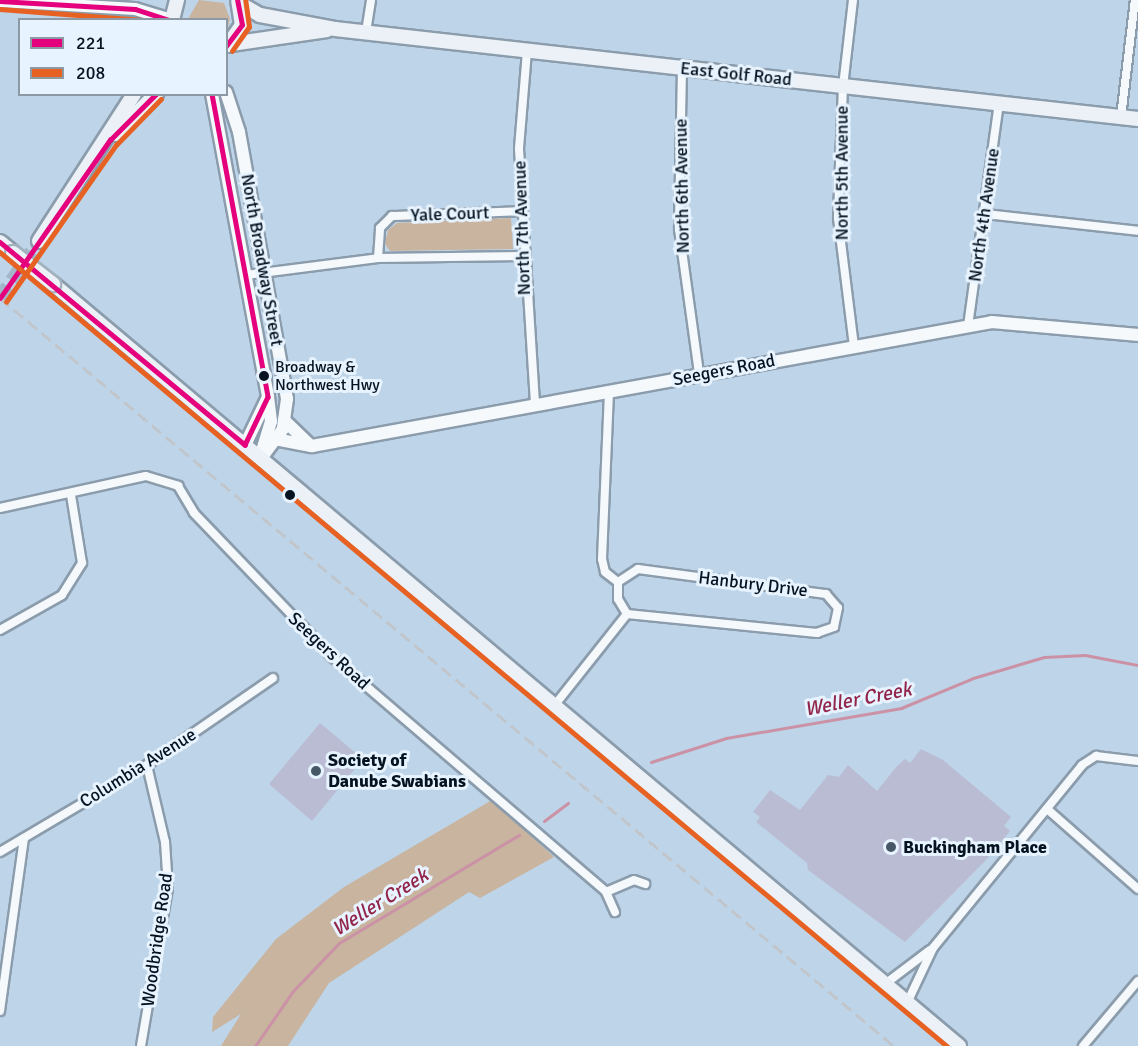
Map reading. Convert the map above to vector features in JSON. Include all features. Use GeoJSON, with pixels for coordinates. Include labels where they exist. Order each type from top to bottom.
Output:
{"type":"FeatureCollection","features":[{"type":"Feature","properties":{"kind":"main road"},"geometry":{"type":"LineString","coordinates":[[172,18],[177,0]]}},
{"type":"Feature","properties":{"kind":"main road"},"geometry":{"type":"LineString","coordinates":[[228,46],[242,25],[238,2]]}},
{"type":"Feature","properties":{"kind":"main road","name":"East Golf Road"},"geometry":{"type":"LineString","coordinates":[[238,2],[260,15],[335,29],[1138,119]]}},
{"type":"Feature","properties":{"kind":"main road","name":"East Golf Road"},"geometry":{"type":"LineString","coordinates":[[228,46],[335,29]]}},
{"type":"Feature","properties":{"kind":"main road"},"geometry":{"type":"LineString","coordinates":[[39,241],[110,140],[133,96]]}},
{"type":"Feature","properties":{"kind":"main road"},"geometry":{"type":"LineString","coordinates":[[110,140],[154,96]]}},
{"type":"Feature","properties":{"kind":"main road"},"geometry":{"type":"LineString","coordinates":[[0,242],[53,284],[958,1046]]}},
{"type":"Feature","properties":{"kind":"street"},"geometry":{"type":"LineString","coordinates":[[366,33],[371,0]]}},
{"type":"Feature","properties":{"kind":"street","name":"North 5th Avenue"},"geometry":{"type":"LineString","coordinates":[[853,0],[843,86],[838,218],[854,346]]}},
{"type":"Feature","properties":{"kind":"street"},"geometry":{"type":"LineString","coordinates":[[0,1],[135,9],[164,18]]}},
{"type":"Feature","properties":{"kind":"street"},"geometry":{"type":"LineString","coordinates":[[1120,117],[1136,5]]}},
{"type":"Feature","properties":{"kind":"street","name":"North 7th Avenue"},"geometry":{"type":"LineString","coordinates":[[527,51],[519,149],[522,256],[535,406]]}},
{"type":"Feature","properties":{"kind":"street","name":"North 6th Avenue"},"geometry":{"type":"LineString","coordinates":[[682,68],[679,229],[699,374]]}},
{"type":"Feature","properties":{"kind":"street","name":"North Broadway Street"},"geometry":{"type":"LineString","coordinates":[[212,96],[268,397],[271,421],[260,459]]}},
{"type":"Feature","properties":{"kind":"street","name":"North Broadway Street"},"geometry":{"type":"LineString","coordinates":[[227,96],[265,273],[287,399],[284,420],[275,439],[260,459]]}},
{"type":"Feature","properties":{"kind":"street","name":"North 4th Avenue"},"geometry":{"type":"LineString","coordinates":[[968,326],[999,104]]}},
{"type":"Feature","properties":{"kind":"street","name":"Yale Court"},"geometry":{"type":"LineString","coordinates":[[378,258],[380,228],[392,216],[521,211]]}},
{"type":"Feature","properties":{"kind":"street"},"geometry":{"type":"LineString","coordinates":[[985,214],[1138,231]]}},
{"type":"Feature","properties":{"kind":"street"},"geometry":{"type":"LineString","coordinates":[[246,274],[378,258],[522,256]]}},
{"type":"Feature","properties":{"kind":"street","name":"Seegers Road"},"geometry":{"type":"LineString","coordinates":[[275,439],[312,446],[854,346],[1005,321],[1138,335]]}},
{"type":"Feature","properties":{"kind":"street"},"geometry":{"type":"LineString","coordinates":[[554,706],[627,614],[618,599],[618,582],[605,572],[602,559],[609,392]]}},
{"type":"Feature","properties":{"kind":"street"},"geometry":{"type":"LineString","coordinates":[[245,446],[268,397]]}},
{"type":"Feature","properties":{"kind":"street"},"geometry":{"type":"LineString","coordinates":[[284,420],[312,446]]}},
{"type":"Feature","properties":{"kind":"street","name":"Seegers Road"},"geometry":{"type":"LineString","coordinates":[[0,508],[71,495],[146,476],[178,486],[194,513],[331,656],[606,892]]}},
{"type":"Feature","properties":{"kind":"street"},"geometry":{"type":"LineString","coordinates":[[0,630],[62,596],[82,563],[71,495]]}},
{"type":"Feature","properties":{"kind":"street","name":"Hanbury Drive"},"geometry":{"type":"LineString","coordinates":[[618,582],[644,570],[826,594],[838,608],[834,627],[817,633],[627,614]]}},
{"type":"Feature","properties":{"kind":"street","name":"Columbia Avenue"},"geometry":{"type":"LineString","coordinates":[[0,852],[147,765],[273,678]]}},
{"type":"Feature","properties":{"kind":"street"},"geometry":{"type":"LineString","coordinates":[[885,984],[933,948],[1082,765],[1096,756],[1138,761]]}},
{"type":"Feature","properties":{"kind":"street","name":"Woodbridge Road"},"geometry":{"type":"LineString","coordinates":[[141,1046],[168,888],[165,842],[147,765]]}},
{"type":"Feature","properties":{"kind":"street"},"geometry":{"type":"LineString","coordinates":[[1047,809],[1138,889]]}},
{"type":"Feature","properties":{"kind":"street"},"geometry":{"type":"LineString","coordinates":[[0,1011],[24,838]]}},
{"type":"Feature","properties":{"kind":"street"},"geometry":{"type":"LineString","coordinates":[[615,912],[606,892],[634,880],[645,884]]}},
{"type":"Feature","properties":{"kind":"street"},"geometry":{"type":"LineString","coordinates":[[907,1003],[933,948]]}},
{"type":"Feature","properties":{"kind":"street"},"geometry":{"type":"LineString","coordinates":[[1083,1046],[1138,981]]}},
{"type":"Feature","properties":{"kind":"shaded area"},"geometry":{"type":"Polygon","coordinates":[[[199,0],[224,3],[230,19],[228,27],[228,18],[189,18],[199,0]]]}},
{"type":"Feature","properties":{"kind":"shaded area"},"geometry":{"type":"Polygon","coordinates":[[[511,218],[513,249],[390,251],[385,244],[388,230],[397,223],[511,218]]]}},
{"type":"Feature","properties":{"kind":"shaded area"},"geometry":{"type":"Polygon","coordinates":[[[492,800],[554,857],[480,898],[469,892],[329,983],[288,1046],[221,1046],[241,1014],[212,1032],[213,1017],[276,939],[344,887],[492,800]]]}},
{"type":"Feature","properties":{"kind":"building","name":"Society of Danube Swabians"},"geometry":{"type":"Polygon","coordinates":[[[320,723],[363,759],[312,821],[269,784],[320,723]]]}},
{"type":"Feature","properties":{"kind":"building","name":"Buckingham Place"},"geometry":{"type":"Polygon","coordinates":[[[921,749],[943,760],[1011,817],[1004,826],[1010,831],[986,860],[905,942],[808,870],[807,863],[756,822],[760,817],[753,812],[770,790],[800,810],[828,775],[839,777],[848,765],[877,791],[897,766],[905,759],[910,763],[921,749]]]}},
{"type":"Feature","properties":{"kind":"waterway","name":"Weller Creek"},"geometry":{"type":"LineString","coordinates":[[651,762],[726,738],[901,708],[973,678],[1044,657],[1085,655],[1138,665]]}},
{"type":"Feature","properties":{"kind":"waterway","name":"Weller Creek"},"geometry":{"type":"LineString","coordinates":[[544,821],[568,803]]}},
{"type":"Feature","properties":{"kind":"waterway","name":"Weller Creek"},"geometry":{"type":"LineString","coordinates":[[255,1046],[293,991],[339,943],[519,835]]}},
{"type":"Feature","properties":{"kind":"tunnel"},"geometry":{"type":"LineString","coordinates":[[0,298],[39,241]]}},
{"type":"Feature","properties":{"kind":"railway"},"geometry":{"type":"LineString","coordinates":[[0,298],[894,1046]]}},
{"type":"Feature","properties":{"kind":"transit line","name":"221"},"geometry":{"type":"LineString","coordinates":[[228,43],[242,25],[237,0]]}},
{"type":"Feature","properties":{"kind":"transit line","name":"208"},"geometry":{"type":"LineString","coordinates":[[232,51],[249,27],[245,0]]}},
{"type":"Feature","properties":{"kind":"transit line","name":"221"},"geometry":{"type":"LineString","coordinates":[[0,1],[135,9],[162,18]]}},
{"type":"Feature","properties":{"kind":"transit line","name":"208"},"geometry":{"type":"LineString","coordinates":[[0,9],[117,18]]}},
{"type":"Feature","properties":{"kind":"transit line","name":"221"},"geometry":{"type":"LineString","coordinates":[[0,298],[110,140],[154,96]]}},
{"type":"Feature","properties":{"kind":"transit line","name":"221"},"geometry":{"type":"LineString","coordinates":[[212,96],[268,397],[245,445]]}},
{"type":"Feature","properties":{"kind":"transit line","name":"208"},"geometry":{"type":"LineString","coordinates":[[6,302],[116,145],[161,99]]}},
{"type":"Feature","properties":{"kind":"transit line","name":"221"},"geometry":{"type":"LineString","coordinates":[[0,242],[245,445]]}},
{"type":"Feature","properties":{"kind":"transit line","name":"208"},"geometry":{"type":"LineString","coordinates":[[0,252],[947,1046]]}},
{"type":"Feature","properties":{"kind":"place","name":"Broadway & Northwest Hwy"},"geometry":{"type":"Point","coordinates":[264,376]}},
{"type":"Feature","properties":{"kind":"place","name":"Society of Danube Swabians"},"geometry":{"type":"Point","coordinates":[316,771]}},
{"type":"Feature","properties":{"kind":"place","name":"Buckingham Place"},"geometry":{"type":"Point","coordinates":[891,847]}}]}
